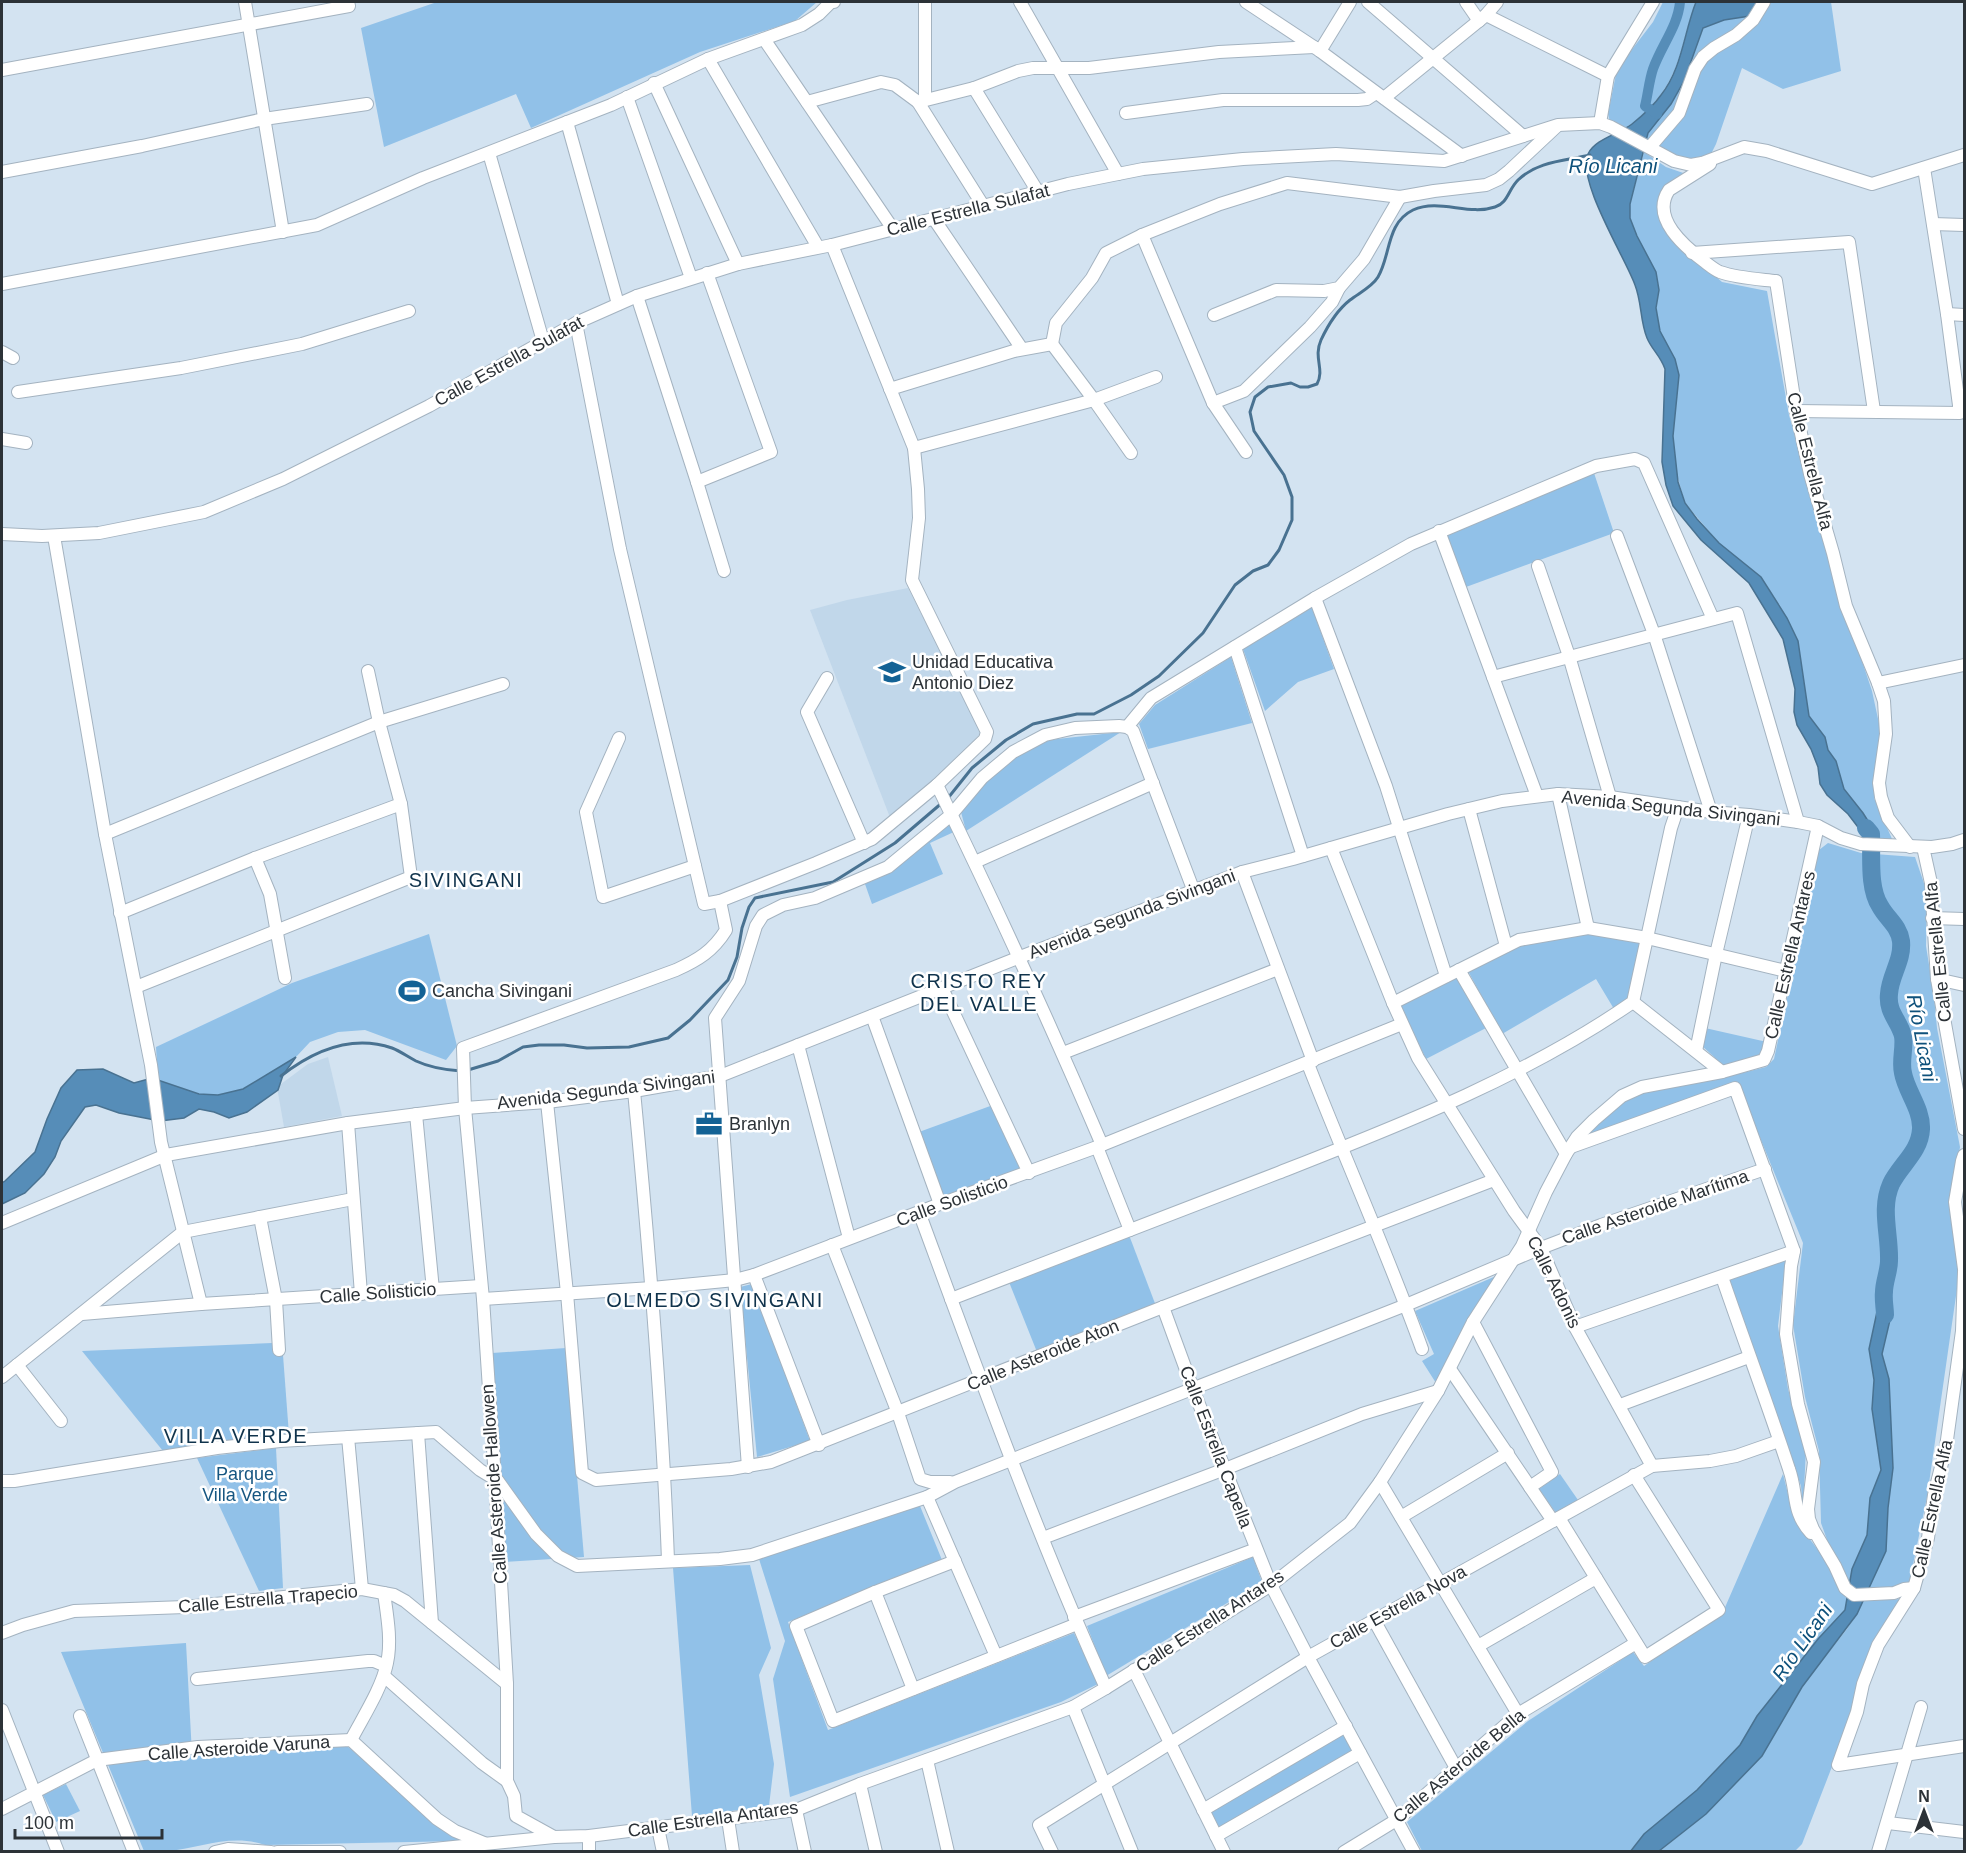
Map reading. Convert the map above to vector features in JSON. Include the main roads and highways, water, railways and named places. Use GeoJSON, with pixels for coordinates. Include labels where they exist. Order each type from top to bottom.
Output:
{"type":"FeatureCollection","features":[{"type":"Feature","properties":{"kind":"water","name":"Río Licani"},"geometry":{"type":"Polygon","coordinates":[[[1696,2],[1765,2],[1750,16],[1724,20],[1703,28],[1684,81],[1671,104],[1648,133],[1630,204],[1630,218],[1656,272],[1659,290],[1656,308],[1660,331],[1675,359],[1679,375],[1673,436],[1678,482],[1685,503],[1697,519],[1719,543],[1761,577],[1787,618],[1798,641],[1809,716],[1825,737],[1828,750],[1836,761],[1844,789],[1880,840],[1867,839],[1848,814],[1827,795],[1820,784],[1818,767],[1811,749],[1797,725],[1794,712],[1795,689],[1783,639],[1749,583],[1701,540],[1673,506],[1662,462],[1665,369],[1647,338],[1635,285],[1595,200],[1589,182],[1586,166],[1591,149],[1636,121],[1655,103],[1668,85],[1674,74],[1696,2]]]}},
{"type":"Feature","properties":{"kind":"water"},"geometry":{"type":"Polygon","coordinates":[[[296,1057],[283,1075],[278,1090],[247,1112],[229,1118],[199,1109],[184,1118],[160,1121],[119,1113],[96,1105],[85,1107],[61,1141],[55,1157],[44,1174],[25,1193],[2,1204],[2,1183],[35,1152],[61,1088],[77,1070],[103,1069],[134,1083],[152,1078],[199,1094],[218,1095],[243,1089],[296,1057]]]}},
{"type":"Feature","properties":{"kind":"water","name":"Río Licani"},"geometry":{"type":"Polygon","coordinates":[[[1889,1288],[1890,1320],[1882,1354],[1889,1379],[1893,1468],[1886,1551],[1857,1614],[1802,1687],[1762,1756],[1706,1814],[1659,1851],[1630,1852],[1644,1834],[1697,1790],[1740,1745],[1757,1716],[1818,1639],[1845,1610],[1852,1569],[1867,1535],[1870,1498],[1881,1470],[1872,1409],[1874,1380],[1869,1349],[1881,1293],[1889,1288]]]}},
{"type":"Feature","properties":{"kind":"waterway"},"geometry":{"type":"LineString","coordinates":[[1657,114],[1645,106],[1653,69],[1673,28],[1680,2]]}},
{"type":"Feature","properties":{"kind":"waterway"},"geometry":{"type":"LineString","coordinates":[[948,798],[972,768],[1006,740],[1033,724],[1077,714],[1094,714],[1131,695],[1159,676],[1203,633],[1235,585],[1253,571],[1268,565],[1279,550],[1292,520],[1292,497],[1284,475],[1254,431],[1250,412],[1255,397],[1268,387],[1291,383],[1300,387],[1317,384],[1320,373],[1318,352],[1324,334],[1341,309],[1378,277],[1393,231],[1404,216],[1413,210],[1433,206],[1474,210],[1495,207],[1503,202],[1518,180],[1534,169],[1590,155]]}},
{"type":"Feature","properties":{"kind":"waterway"},"geometry":{"type":"LineString","coordinates":[[468,1070],[498,1061],[523,1047],[539,1045],[587,1048],[629,1047],[668,1038],[690,1020],[728,980],[737,957],[742,928],[749,907],[755,898],[833,882],[895,843],[943,802]]}},
{"type":"Feature","properties":{"kind":"waterway","name":"Río Licani"},"geometry":{"type":"LineString","coordinates":[[1866,828],[1871,834],[1872,881],[1876,898],[1898,931],[1901,941],[1889,1001],[1891,1011],[1903,1036],[1903,1073],[1921,1122],[1917,1145],[1891,1184],[1886,1203],[1889,1261],[1884,1288],[1885,1315]]}},
{"type":"Feature","properties":{"kind":"waterway"},"geometry":{"type":"LineString","coordinates":[[281,1076],[319,1052],[347,1044],[362,1043],[392,1048],[433,1067],[461,1071]]}},
{"type":"Feature","properties":{"kind":"place","name":"Unidad Educativa Antonio Diez"},"geometry":{"type":"Point","coordinates":[892,672]}},
{"type":"Feature","properties":{"kind":"place","name":"Cancha Sivingani"},"geometry":{"type":"Point","coordinates":[412,991]}},
{"type":"Feature","properties":{"kind":"place","name":"Branlyn"},"geometry":{"type":"Point","coordinates":[709,1124]}},
{"type":"Feature","properties":{"kind":"district","name":"SIVINGANI"},"geometry":{"type":"Point","coordinates":[466,880]}},
{"type":"Feature","properties":{"kind":"district","name":"CRISTO REY DEL VALLE"},"geometry":{"type":"Point","coordinates":[979,992]}},
{"type":"Feature","properties":{"kind":"district","name":"OLMEDO SIVINGANI"},"geometry":{"type":"Point","coordinates":[715,1300]}},
{"type":"Feature","properties":{"kind":"district","name":"VILLA VERDE"},"geometry":{"type":"Point","coordinates":[236,1436]}},
{"type":"Feature","properties":{"kind":"park label","name":"Parque Villa Verde"},"geometry":{"type":"Point","coordinates":[245,1484]}}]}
